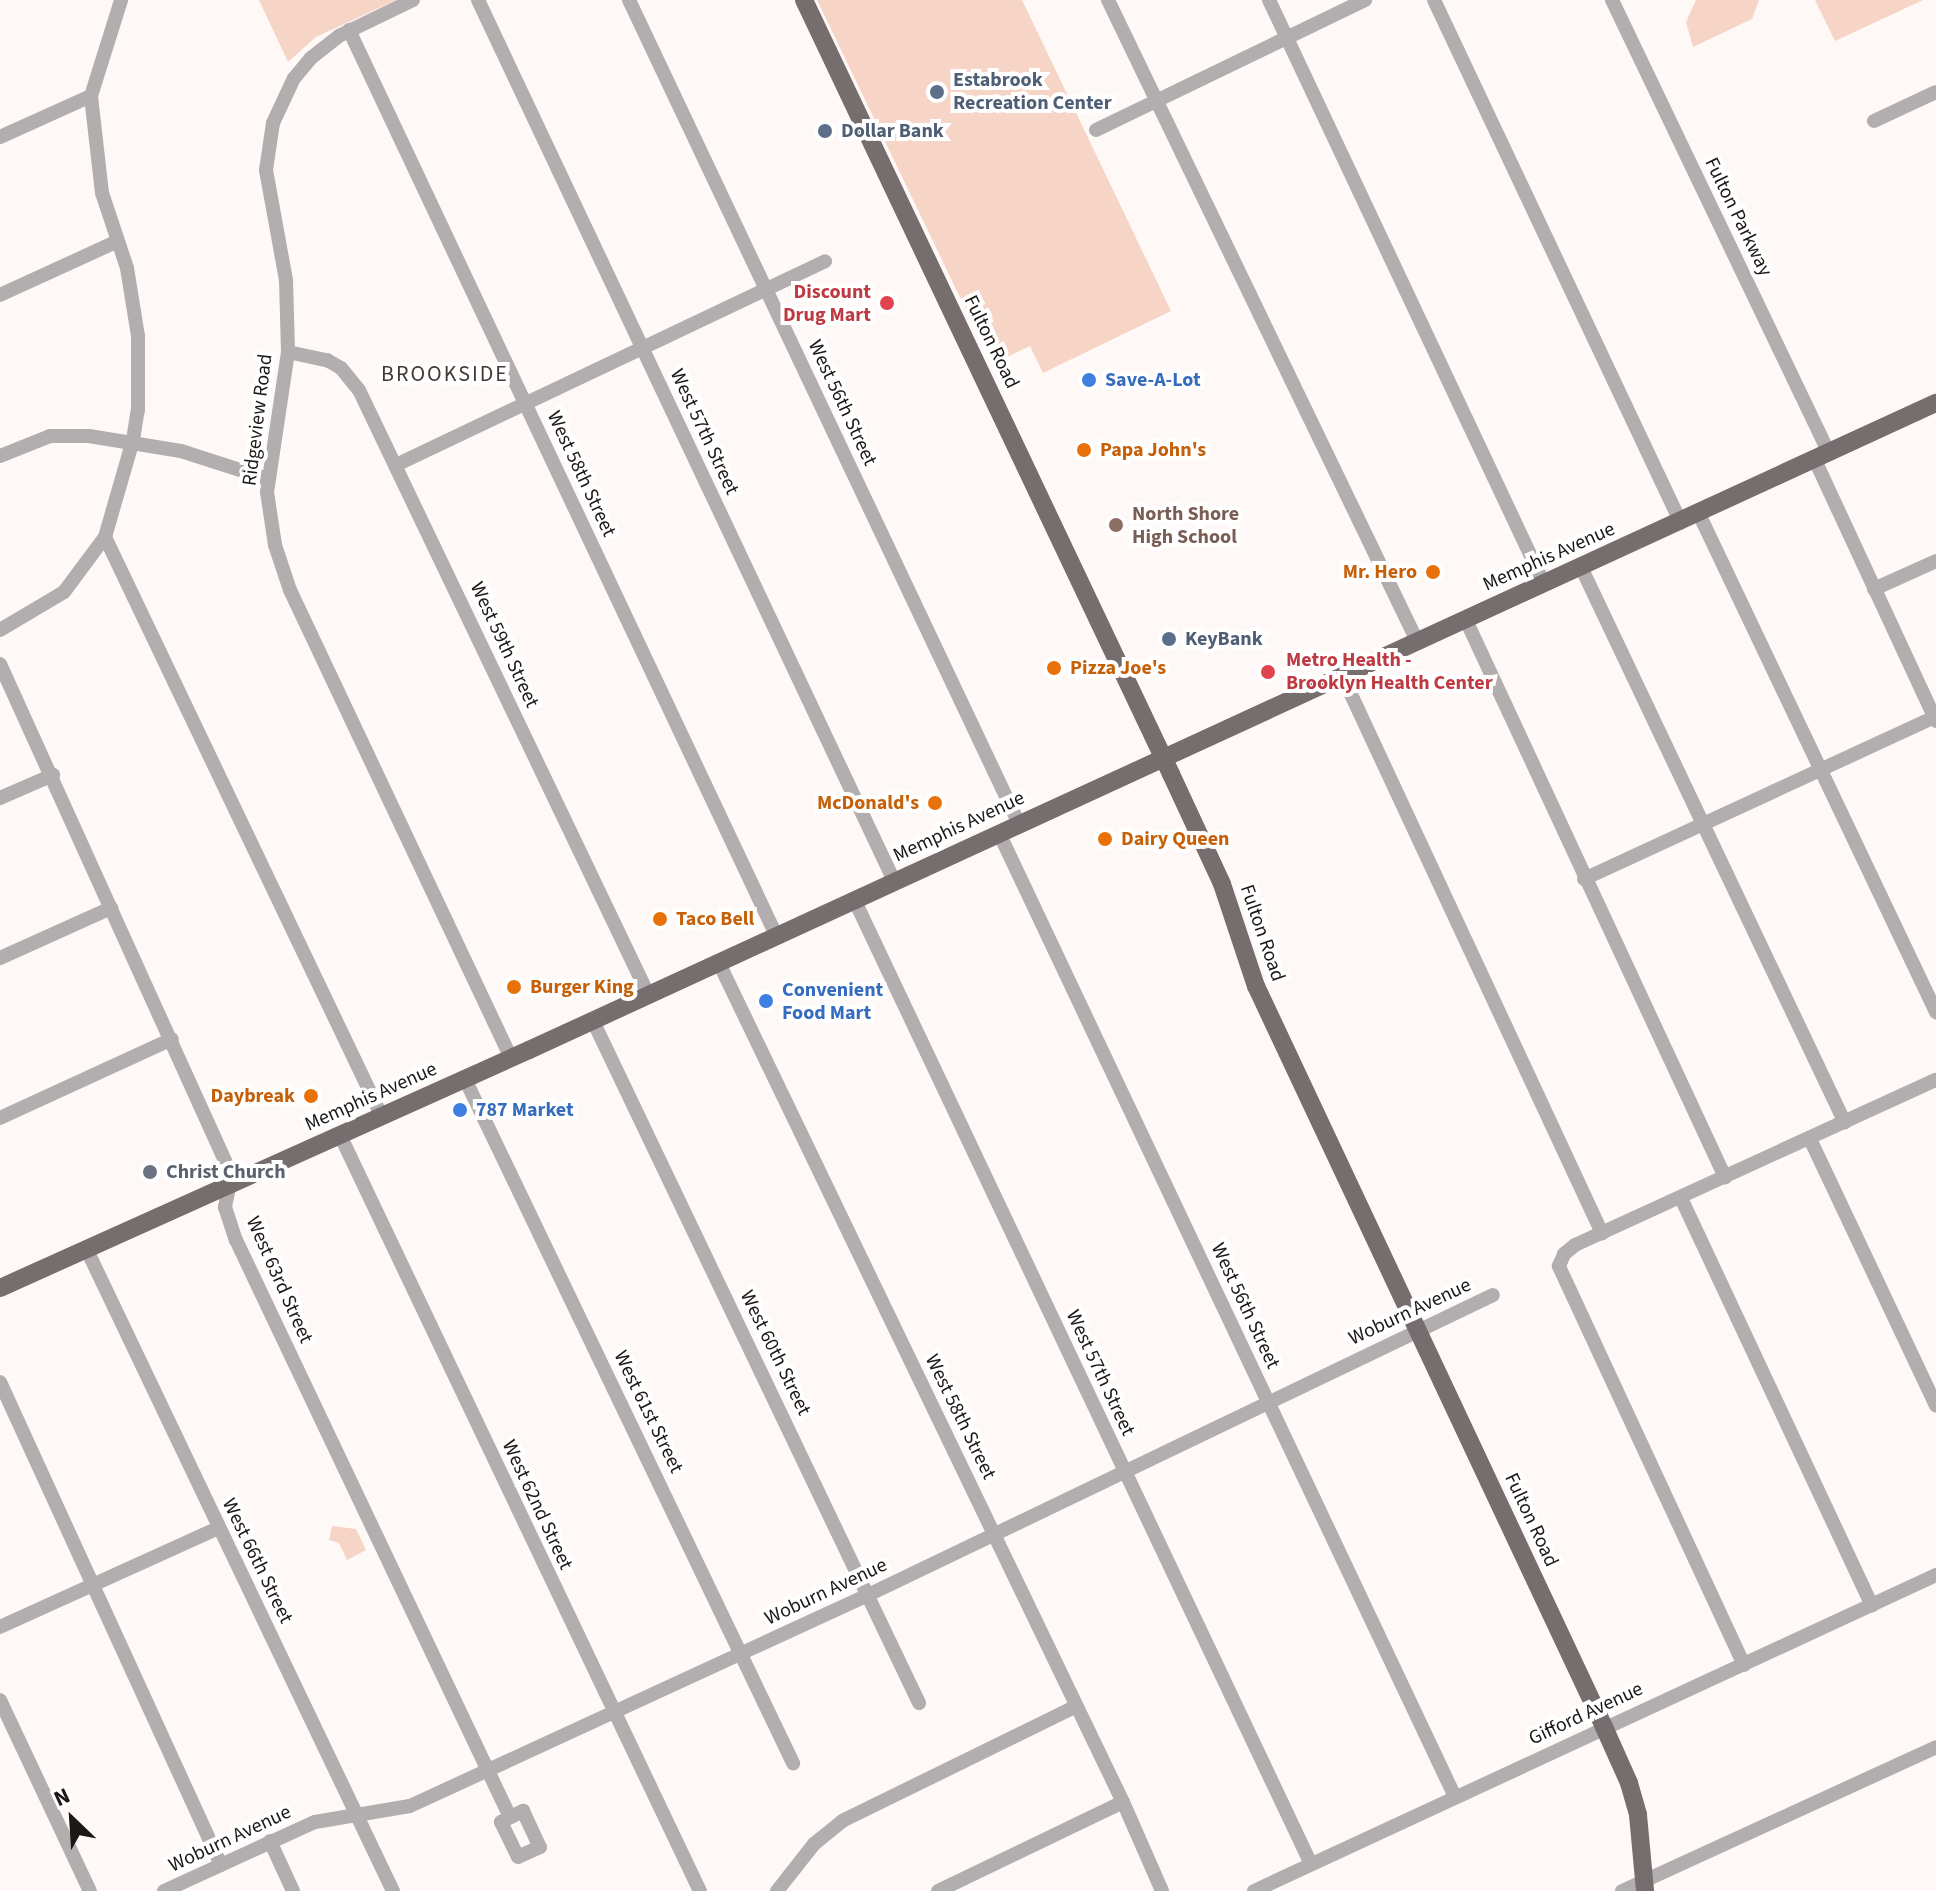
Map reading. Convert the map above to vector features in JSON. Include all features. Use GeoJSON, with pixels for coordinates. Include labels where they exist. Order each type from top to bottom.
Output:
{"type":"FeatureCollection","features":[{"type":"Feature","properties":{"kind":"main road","name":"Fulton Road"},"geometry":{"type":"LineString","coordinates":[[804,0],[1164,758],[1222,884],[1256,986],[1629,1783],[1638,1815],[1645,1886]]}},
{"type":"Feature","properties":{"kind":"main road","name":"Memphis Avenue"},"geometry":{"type":"LineString","coordinates":[[0,1288],[593,1021],[1465,618],[1681,523],[1936,403]]}},
{"type":"Feature","properties":{"kind":"street"},"geometry":{"type":"LineString","coordinates":[[0,630],[64,592],[105,537],[133,440],[138,410],[138,336],[127,268],[102,193],[91,96],[109,29],[121,0]]}},
{"type":"Feature","properties":{"kind":"street","name":"Ridgeview Road"},"geometry":{"type":"LineString","coordinates":[[413,0],[349,30],[319,51],[294,78],[273,123],[267,145],[270,200],[286,280],[288,352],[267,492],[275,545],[290,590],[511,1058]]}},
{"type":"Feature","properties":{"kind":"street","name":"West 57th Street"},"geometry":{"type":"LineString","coordinates":[[478,0],[894,881]]}},
{"type":"Feature","properties":{"kind":"street","name":"West 56th Street"},"geometry":{"type":"LineString","coordinates":[[629,0],[1019,824]]}},
{"type":"Feature","properties":{"kind":"street"},"geometry":{"type":"LineString","coordinates":[[1108,0],[1417,641]]}},
{"type":"Feature","properties":{"kind":"street"},"geometry":{"type":"LineString","coordinates":[[1269,0],[1544,584]]}},
{"type":"Feature","properties":{"kind":"street"},"geometry":{"type":"LineString","coordinates":[[1096,130],[1365,0]]}},
{"type":"Feature","properties":{"kind":"street"},"geometry":{"type":"LineString","coordinates":[[1434,0],[1681,523]]}},
{"type":"Feature","properties":{"kind":"street","name":"Fulton Parkway"},"geometry":{"type":"LineString","coordinates":[[1612,0],[1821,455],[1874,589],[1935,718]]}},
{"type":"Feature","properties":{"kind":"street","name":"West 58th Street"},"geometry":{"type":"LineString","coordinates":[[349,30],[776,935]]}},
{"type":"Feature","properties":{"kind":"street"},"geometry":{"type":"LineString","coordinates":[[1874,121],[1936,92]]}},
{"type":"Feature","properties":{"kind":"street"},"geometry":{"type":"LineString","coordinates":[[0,137],[91,96]]}},
{"type":"Feature","properties":{"kind":"street"},"geometry":{"type":"LineString","coordinates":[[0,295],[116,242]]}},
{"type":"Feature","properties":{"kind":"street"},"geometry":{"type":"LineString","coordinates":[[396,465],[825,261]]}},
{"type":"Feature","properties":{"kind":"street","name":"West 59th Street"},"geometry":{"type":"LineString","coordinates":[[288,352],[313,355],[341,368],[359,390],[648,994]]}},
{"type":"Feature","properties":{"kind":"street"},"geometry":{"type":"LineString","coordinates":[[0,456],[50,436],[133,440],[181,451],[268,479]]}},
{"type":"Feature","properties":{"kind":"street"},"geometry":{"type":"LineString","coordinates":[[1699,514],[1936,1012]]}},
{"type":"Feature","properties":{"kind":"street"},"geometry":{"type":"LineString","coordinates":[[105,537],[382,1117]]}},
{"type":"Feature","properties":{"kind":"street"},"geometry":{"type":"LineString","coordinates":[[1874,589],[1936,561]]}},
{"type":"Feature","properties":{"kind":"street"},"geometry":{"type":"LineString","coordinates":[[1581,567],[1845,1123]]}},
{"type":"Feature","properties":{"kind":"street"},"geometry":{"type":"LineString","coordinates":[[1465,618],[1725,1177]]}},
{"type":"Feature","properties":{"kind":"street","name":"West 63rd Street"},"geometry":{"type":"LineString","coordinates":[[0,664],[53,775],[227,1165],[230,1183],[225,1207],[236,1240],[510,1817]]}},
{"type":"Feature","properties":{"kind":"street"},"geometry":{"type":"LineString","coordinates":[[1342,675],[1602,1233]]}},
{"type":"Feature","properties":{"kind":"street"},"geometry":{"type":"LineString","coordinates":[[1584,879],[1935,718]]}},
{"type":"Feature","properties":{"kind":"street"},"geometry":{"type":"LineString","coordinates":[[0,798],[53,775]]}},
{"type":"Feature","properties":{"kind":"street","name":"West 56th Street"},"geometry":{"type":"LineString","coordinates":[[999,833],[1455,1797]]}},
{"type":"Feature","properties":{"kind":"street","name":"West 57th Street"},"geometry":{"type":"LineString","coordinates":[[854,899],[1311,1864]]}},
{"type":"Feature","properties":{"kind":"street"},"geometry":{"type":"LineString","coordinates":[[0,958],[111,908]]}},
{"type":"Feature","properties":{"kind":"street","name":"West 58th Street"},"geometry":{"type":"LineString","coordinates":[[718,961],[1123,1802],[1162,1891]]}},
{"type":"Feature","properties":{"kind":"street","name":"West 60th Street"},"geometry":{"type":"LineString","coordinates":[[593,1021],[919,1703]]}},
{"type":"Feature","properties":{"kind":"street"},"geometry":{"type":"LineString","coordinates":[[0,1118],[172,1039]]}},
{"type":"Feature","properties":{"kind":"street","name":"West 61st Street"},"geometry":{"type":"LineString","coordinates":[[465,1079],[793,1763]]}},
{"type":"Feature","properties":{"kind":"street"},"geometry":{"type":"LineString","coordinates":[[1744,1665],[1559,1266],[1564,1254],[1602,1233],[1936,1080]]}},
{"type":"Feature","properties":{"kind":"street","name":"West 62nd Street"},"geometry":{"type":"LineString","coordinates":[[340,1135],[700,1891]]}},
{"type":"Feature","properties":{"kind":"street"},"geometry":{"type":"LineString","coordinates":[[1810,1139],[1936,1405]]}},
{"type":"Feature","properties":{"kind":"street"},"geometry":{"type":"LineString","coordinates":[[1681,1198],[1872,1605]]}},
{"type":"Feature","properties":{"kind":"street","name":"West 66th Street"},"geometry":{"type":"LineString","coordinates":[[86,1248],[393,1891]]}},
{"type":"Feature","properties":{"kind":"street","name":"Woburn Avenue"},"geometry":{"type":"LineString","coordinates":[[164,1891],[192,1885],[221,1865],[315,1822],[410,1806],[868,1595],[1493,1295]]}},
{"type":"Feature","properties":{"kind":"street"},"geometry":{"type":"LineString","coordinates":[[0,1382],[221,1865]]}},
{"type":"Feature","properties":{"kind":"street"},"geometry":{"type":"LineString","coordinates":[[0,1627],[218,1528]]}},
{"type":"Feature","properties":{"kind":"street","name":"Gifford Avenue"},"geometry":{"type":"LineString","coordinates":[[1254,1891],[1936,1575]]}},
{"type":"Feature","properties":{"kind":"street"},"geometry":{"type":"LineString","coordinates":[[0,1700],[90,1891]]}},
{"type":"Feature","properties":{"kind":"street"},"geometry":{"type":"LineString","coordinates":[[777,1891],[814,1844],[842,1821],[1075,1707]]}},
{"type":"Feature","properties":{"kind":"street"},"geometry":{"type":"LineString","coordinates":[[1622,1891],[1645,1886],[1936,1747]]}},
{"type":"Feature","properties":{"kind":"street"},"geometry":{"type":"LineString","coordinates":[[938,1891],[1123,1802]]}},
{"type":"Feature","properties":{"kind":"street"},"geometry":{"type":"LineString","coordinates":[[270,1841],[293,1891]]}},
{"type":"Feature","properties":{"kind":"shaded area"},"geometry":{"type":"Polygon","coordinates":[[[259,0],[396,0],[316,37],[288,62],[259,0]]]}},
{"type":"Feature","properties":{"kind":"shaded area"},"geometry":{"type":"Polygon","coordinates":[[[817,0],[1022,0],[1171,311],[1043,373],[1030,346],[992,364],[817,0]]]}},
{"type":"Feature","properties":{"kind":"shaded area"},"geometry":{"type":"Polygon","coordinates":[[[1696,0],[1759,0],[1752,19],[1693,47],[1686,22],[1696,0]]]}},
{"type":"Feature","properties":{"kind":"shaded area"},"geometry":{"type":"Polygon","coordinates":[[[1815,0],[1923,0],[1835,41],[1815,0]]]}},
{"type":"Feature","properties":{"kind":"shaded area"},"geometry":{"type":"Polygon","coordinates":[[[332,1526],[356,1529],[366,1550],[347,1560],[339,1543],[329,1540],[332,1526]]]}},
{"type":"Feature","properties":{"kind":"place","name":"Estabrook Recreation Center"},"geometry":{"type":"Point","coordinates":[937,92]}},
{"type":"Feature","properties":{"kind":"place","name":"Dollar Bank"},"geometry":{"type":"Point","coordinates":[825,131]}},
{"type":"Feature","properties":{"kind":"place","name":"Discount Drug Mart"},"geometry":{"type":"Point","coordinates":[887,303]}},
{"type":"Feature","properties":{"kind":"place","name":"Save-A-Lot"},"geometry":{"type":"Point","coordinates":[1089,380]}},
{"type":"Feature","properties":{"kind":"place","name":"Papa John's"},"geometry":{"type":"Point","coordinates":[1084,450]}},
{"type":"Feature","properties":{"kind":"place","name":"North Shore High School"},"geometry":{"type":"Point","coordinates":[1116,525]}},
{"type":"Feature","properties":{"kind":"place","name":"Mr. Hero"},"geometry":{"type":"Point","coordinates":[1433,572]}},
{"type":"Feature","properties":{"kind":"place","name":"KeyBank"},"geometry":{"type":"Point","coordinates":[1169,639]}},
{"type":"Feature","properties":{"kind":"place","name":"Pizza Joe's"},"geometry":{"type":"Point","coordinates":[1054,668]}},
{"type":"Feature","properties":{"kind":"place","name":"Metro Health - Brooklyn Health Center"},"geometry":{"type":"Point","coordinates":[1268,672]}},
{"type":"Feature","properties":{"kind":"place","name":"McDonald's"},"geometry":{"type":"Point","coordinates":[935,803]}},
{"type":"Feature","properties":{"kind":"place","name":"Dairy Queen"},"geometry":{"type":"Point","coordinates":[1105,839]}},
{"type":"Feature","properties":{"kind":"place","name":"Taco Bell"},"geometry":{"type":"Point","coordinates":[660,919]}},
{"type":"Feature","properties":{"kind":"place","name":"Burger King"},"geometry":{"type":"Point","coordinates":[514,987]}},
{"type":"Feature","properties":{"kind":"place","name":"Convenient Food Mart"},"geometry":{"type":"Point","coordinates":[766,1001]}},
{"type":"Feature","properties":{"kind":"place","name":"Daybreak"},"geometry":{"type":"Point","coordinates":[311,1096]}},
{"type":"Feature","properties":{"kind":"place","name":"787 Market"},"geometry":{"type":"Point","coordinates":[460,1110]}},
{"type":"Feature","properties":{"kind":"place","name":"Christ Church"},"geometry":{"type":"Point","coordinates":[150,1172]}},
{"type":"Feature","properties":{"kind":"district","name":"BROOKSIDE"},"geometry":{"type":"Point","coordinates":[445,375]}}]}
